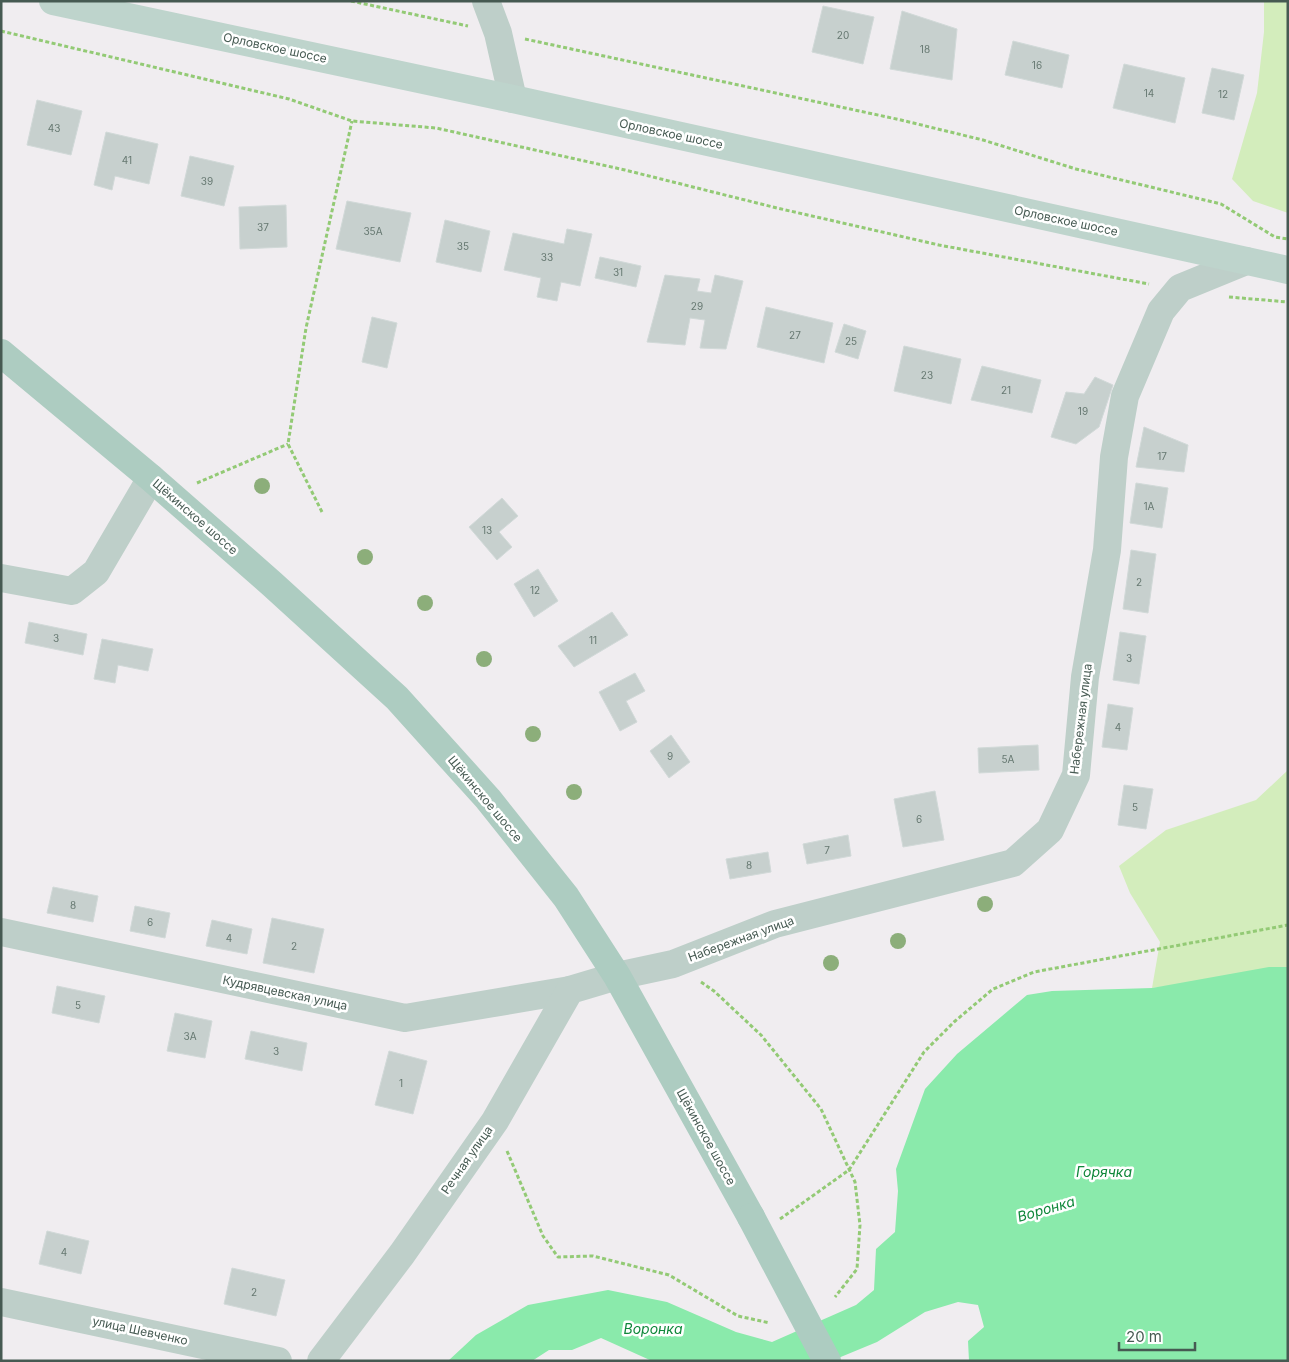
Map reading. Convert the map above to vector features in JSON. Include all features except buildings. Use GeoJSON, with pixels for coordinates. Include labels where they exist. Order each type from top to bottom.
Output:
{"type":"FeatureCollection","features":[{"type":"Feature","properties":{"kind":"main road","name":"Орловское шоссе"},"geometry":{"type":"LineString","coordinates":[[53,1],[513,99],[1288,270]]}},
{"type":"Feature","properties":{"kind":"main road","name":"Щёкинское шоссе"},"geometry":{"type":"LineString","coordinates":[[1,353],[151,478],[272,584],[397,698],[488,799],[566,897],[617,976],[751,1218],[826,1361]]}},
{"type":"Feature","properties":{"kind":"street"},"geometry":{"type":"LineString","coordinates":[[486,1],[498,33],[513,99]]}},
{"type":"Feature","properties":{"kind":"street","name":"Набережная улица"},"geometry":{"type":"LineString","coordinates":[[617,976],[673,964],[775,924],[1013,863],[1050,830],[1076,775],[1085,678],[1107,550],[1114,457],[1125,396],[1161,312],[1180,288],[1246,261]]}},
{"type":"Feature","properties":{"kind":"street"},"geometry":{"type":"LineString","coordinates":[[1,578],[72,591],[96,572],[151,478]]}},
{"type":"Feature","properties":{"kind":"street","name":"Кудрявцевская улица"},"geometry":{"type":"LineString","coordinates":[[1,932],[405,1018],[570,990]]}},
{"type":"Feature","properties":{"kind":"street"},"geometry":{"type":"LineString","coordinates":[[570,990],[617,976]]}},
{"type":"Feature","properties":{"kind":"street","name":"Речная улица"},"geometry":{"type":"LineString","coordinates":[[321,1361],[402,1254],[495,1121],[570,990]]}},
{"type":"Feature","properties":{"kind":"street","name":"улица Шевченко"},"geometry":{"type":"LineString","coordinates":[[1,1302],[278,1361]]}},
{"type":"Feature","properties":{"kind":"path"},"geometry":{"type":"LineString","coordinates":[[351,1],[901,120],[983,140],[1076,169],[1221,204],[1275,237],[1288,239]]}},
{"type":"Feature","properties":{"kind":"path"},"geometry":{"type":"LineString","coordinates":[[1,31],[289,99],[352,121],[436,128],[625,170],[777,208],[938,244],[1135,282],[1180,288]]}},
{"type":"Feature","properties":{"kind":"path"},"geometry":{"type":"LineString","coordinates":[[322,512],[288,444],[306,328],[352,121]]}},
{"type":"Feature","properties":{"kind":"path"},"geometry":{"type":"LineString","coordinates":[[196,484],[288,444]]}},
{"type":"Feature","properties":{"kind":"path"},"geometry":{"type":"LineString","coordinates":[[778,1220],[849,1170],[924,1052],[954,1022],[993,990],[1034,972],[1288,925]]}},
{"type":"Feature","properties":{"kind":"path"},"geometry":{"type":"LineString","coordinates":[[673,964],[714,991],[761,1035],[821,1109],[855,1182],[860,1225],[857,1269],[835,1297]]}},
{"type":"Feature","properties":{"kind":"path"},"geometry":{"type":"LineString","coordinates":[[495,1121],[543,1236],[558,1257],[593,1256],[669,1275],[738,1316],[770,1323]]}},
{"type":"Feature","properties":{"kind":"shaded area"},"geometry":{"type":"Polygon","coordinates":[[[1264,1],[1288,1],[1288,213],[1253,201],[1232,179],[1257,93],[1264,32],[1264,1]]]}},
{"type":"Feature","properties":{"kind":"shaded area"},"geometry":{"type":"Polygon","coordinates":[[[1288,770],[1288,970],[1152,988],[1160,942],[1130,893],[1119,866],[1166,830],[1256,800],[1288,770]]]}},
{"type":"Feature","properties":{"kind":"water","name":"Горячка"},"geometry":{"type":"Polygon","coordinates":[[[1269,967],[1288,967],[1288,1361],[969,1361],[968,1341],[984,1327],[978,1305],[958,1302],[925,1312],[877,1342],[831,1361],[652,1361],[601,1338],[572,1350],[549,1350],[532,1361],[448,1361],[476,1335],[528,1305],[608,1290],[667,1302],[736,1332],[772,1342],[856,1305],[874,1290],[876,1249],[895,1232],[898,1191],[896,1169],[925,1089],[957,1054],[1027,995],[1052,991],[1152,988],[1269,967]]]}},
{"type":"Feature","properties":{"kind":"water label","name":"Воронка"},"geometry":{"type":"Point","coordinates":[1046,1209]}},
{"type":"Feature","properties":{"kind":"water label","name":"Воронка"},"geometry":{"type":"Point","coordinates":[653,1329]}}]}
